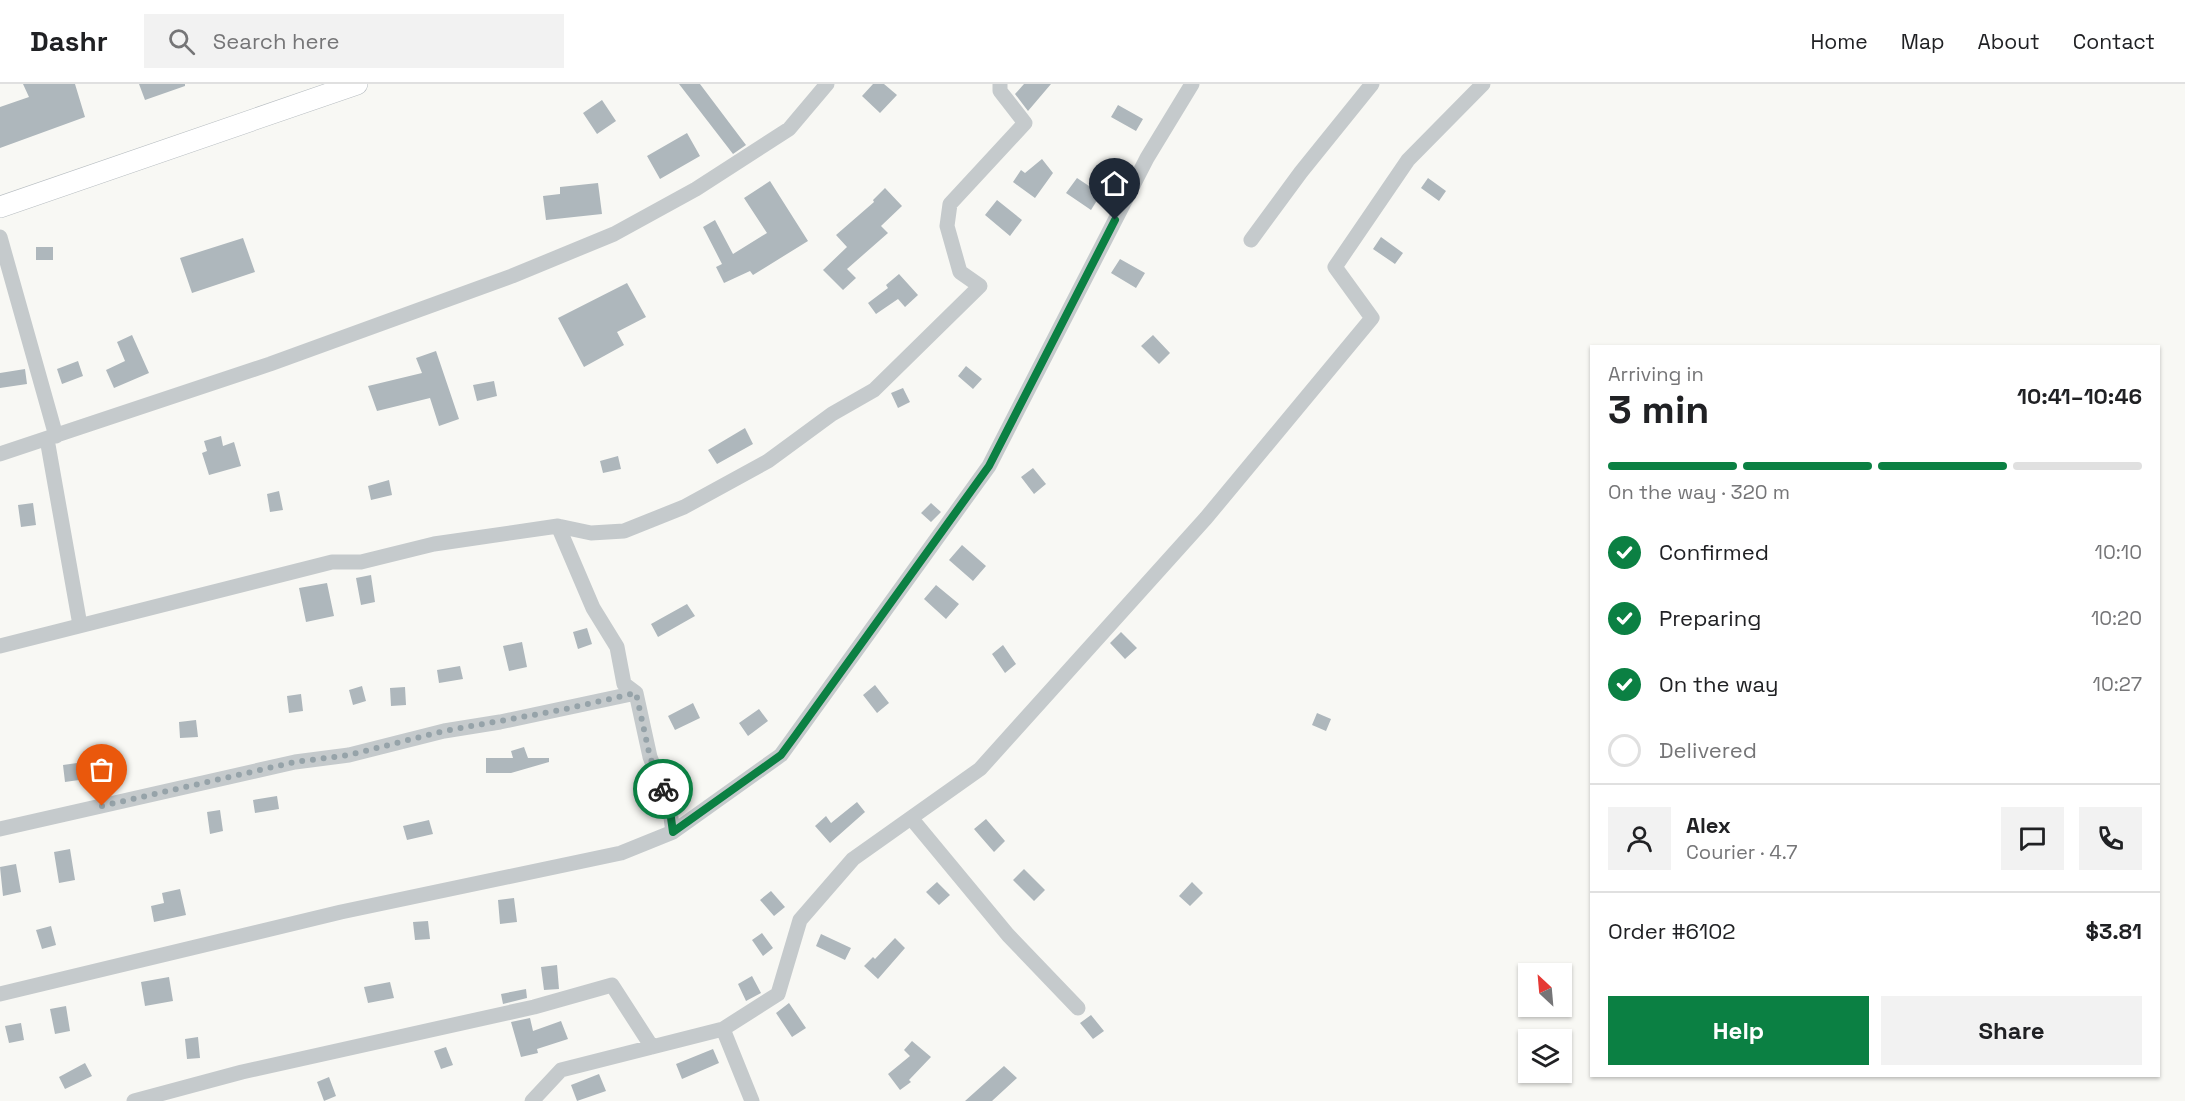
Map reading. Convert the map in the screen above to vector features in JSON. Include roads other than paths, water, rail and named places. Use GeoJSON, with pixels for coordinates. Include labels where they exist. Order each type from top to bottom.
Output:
{"type":"FeatureCollection","features":[{"type":"Feature","properties":{"kind":"main road"},"geometry":{"type":"LineString","coordinates":[[0,207],[357,84]]}},
{"type":"Feature","properties":{"kind":"street"},"geometry":{"type":"LineString","coordinates":[[0,454],[270,364],[512,276],[614,234],[696,189],[789,129],[827,84]]}},
{"type":"Feature","properties":{"kind":"street"},"geometry":{"type":"LineString","coordinates":[[0,646],[332,562],[361,562],[434,544],[558,526],[591,533],[624,531],[684,507],[768,461],[831,414],[874,390],[981,286],[960,272],[947,226],[950,204],[1025,123],[1000,91],[1000,84]]}},
{"type":"Feature","properties":{"kind":"street"},"geometry":{"type":"LineString","coordinates":[[0,994],[341,912],[621,853],[673,832],[781,755],[989,466],[1147,158],[1192,84]]}},
{"type":"Feature","properties":{"kind":"street"},"geometry":{"type":"LineString","coordinates":[[1251,240],[1301,172],[1372,84]]}},
{"type":"Feature","properties":{"kind":"street"},"geometry":{"type":"LineString","coordinates":[[532,1101],[561,1070],[723,1029],[778,994],[800,920],[853,859],[980,769],[1206,518],[1372,318],[1335,267],[1408,160],[1483,84]]}},
{"type":"Feature","properties":{"kind":"street"},"geometry":{"type":"LineString","coordinates":[[0,237],[52,437],[80,625]]}},
{"type":"Feature","properties":{"kind":"street"},"geometry":{"type":"LineString","coordinates":[[558,526],[593,608],[617,647],[624,684],[636,693],[650,757],[669,804],[673,832]]}},
{"type":"Feature","properties":{"kind":"street"},"geometry":{"type":"LineString","coordinates":[[0,829],[295,762],[349,755],[444,731],[636,693]]}},
{"type":"Feature","properties":{"kind":"street"},"geometry":{"type":"LineString","coordinates":[[911,818],[1008,935],[1078,1008]]}},
{"type":"Feature","properties":{"kind":"street"},"geometry":{"type":"LineString","coordinates":[[134,1101],[242,1072],[534,1007],[612,985],[652,1047]]}},
{"type":"Feature","properties":{"kind":"street"},"geometry":{"type":"LineString","coordinates":[[723,1029],[752,1101]]}}]}
